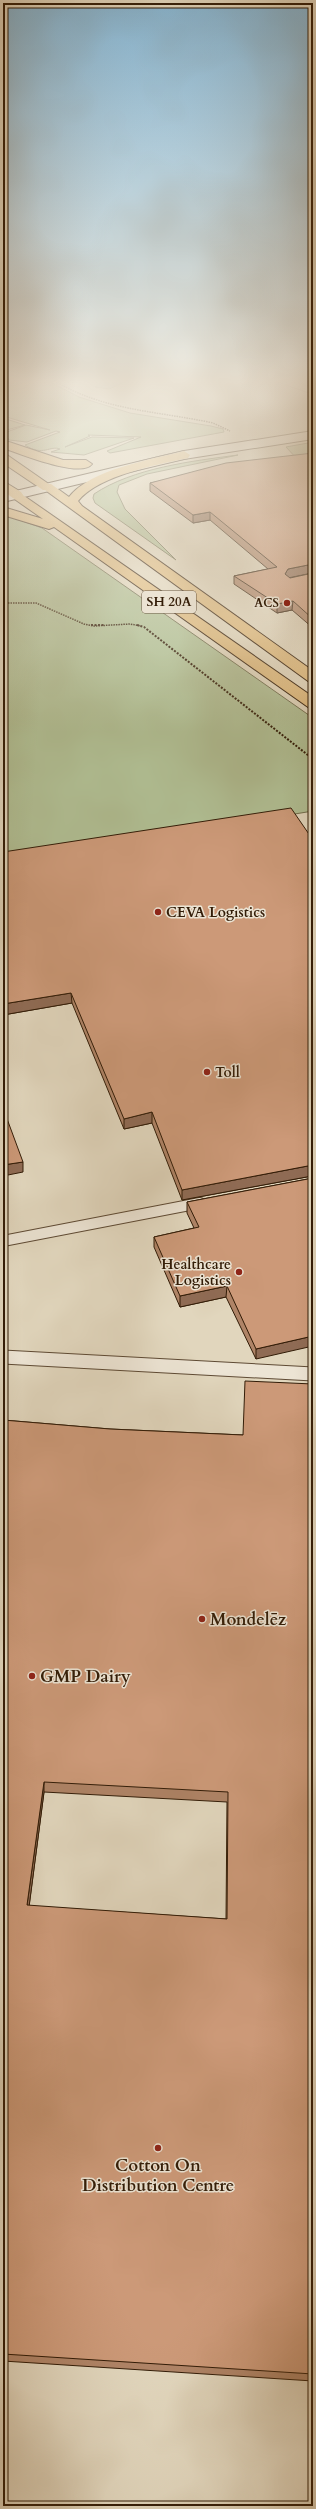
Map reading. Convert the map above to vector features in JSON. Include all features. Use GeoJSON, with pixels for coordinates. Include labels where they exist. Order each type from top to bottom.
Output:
{"type":"FeatureCollection","features":[{"type":"Feature","properties":{"kind":"main road","name":"SH 20A"},"geometry":{"type":"LineString","coordinates":[[21,498],[313,704]]}},
{"type":"Feature","properties":{"kind":"main road","name":"SH 20A"},"geometry":{"type":"LineString","coordinates":[[63,498],[313,678]]}},
{"type":"Feature","properties":{"kind":"main road"},"geometry":{"type":"LineString","coordinates":[[73,498],[72,501],[77,508]]}},
{"type":"Feature","properties":{"kind":"main road"},"geometry":{"type":"LineString","coordinates":[[3,511],[70,532]]}},
{"type":"Feature","properties":{"kind":"lane"},"geometry":{"type":"LineString","coordinates":[[3,1241],[212,1201]]}},
{"type":"Feature","properties":{"kind":"lane"},"geometry":{"type":"LineString","coordinates":[[3,1357],[313,1374]]}},
{"type":"Feature","properties":{"kind":"path"},"geometry":{"type":"LineString","coordinates":[[3,603],[36,603],[84,624],[94,626],[135,624],[144,627],[313,758]]}},
{"type":"Feature","properties":{"kind":"green space"},"geometry":{"type":"Polygon","coordinates":[[[93,498],[120,498],[125,509],[176,560],[95,503],[93,498]]]}},
{"type":"Feature","properties":{"kind":"green space"},"geometry":{"type":"Polygon","coordinates":[[[3,514],[42,528],[313,718],[313,811],[3,862],[3,514]]]}},
{"type":"Feature","properties":{"kind":"building"},"geometry":{"type":"Polygon","coordinates":[[[170,498],[313,498],[313,564],[288,569],[285,574],[290,578],[313,573],[313,619],[293,601],[277,604],[234,576],[277,567],[210,512],[193,515],[170,498]]]}},
{"type":"Feature","properties":{"kind":"building"},"geometry":{"type":"Polygon","coordinates":[[[291,808],[313,840],[313,1165],[182,1190],[152,1112],[124,1119],[71,993],[3,1004],[3,852],[291,808]]]}},
{"type":"Feature","properties":{"kind":"building"},"geometry":{"type":"Polygon","coordinates":[[[3,1108],[23,1162],[3,1165],[3,1108]]]}},
{"type":"Feature","properties":{"kind":"building","name":"Healthcare Logistics"},"geometry":{"type":"Polygon","coordinates":[[[313,1178],[313,1336],[256,1349],[227,1286],[180,1296],[154,1237],[199,1227],[187,1202],[313,1178]]]}},
{"type":"Feature","properties":{"kind":"building"},"geometry":{"type":"Polygon","coordinates":[[[245,1381],[313,1384],[313,2374],[3,2354],[3,1420],[110,1429],[243,1435],[245,1381]],[[44,1782],[27,1905],[227,1919],[228,1792],[44,1782]]]}},
{"type":"Feature","properties":{"kind":"place","name":"ACS"},"geometry":{"type":"Point","coordinates":[287,603]}},
{"type":"Feature","properties":{"kind":"place","name":"CEVA Logistics"},"geometry":{"type":"Point","coordinates":[158,912]}},
{"type":"Feature","properties":{"kind":"place","name":"Toll"},"geometry":{"type":"Point","coordinates":[207,1072]}},
{"type":"Feature","properties":{"kind":"place","name":"Healthcare Logistics"},"geometry":{"type":"Point","coordinates":[239,1272]}},
{"type":"Feature","properties":{"kind":"place","name":"Mondelēz"},"geometry":{"type":"Point","coordinates":[202,1619]}},
{"type":"Feature","properties":{"kind":"place","name":"GMP Dairy"},"geometry":{"type":"Point","coordinates":[32,1676]}},
{"type":"Feature","properties":{"kind":"place","name":"Cotton On Distribution Centre"},"geometry":{"type":"Point","coordinates":[158,2148]}}]}
